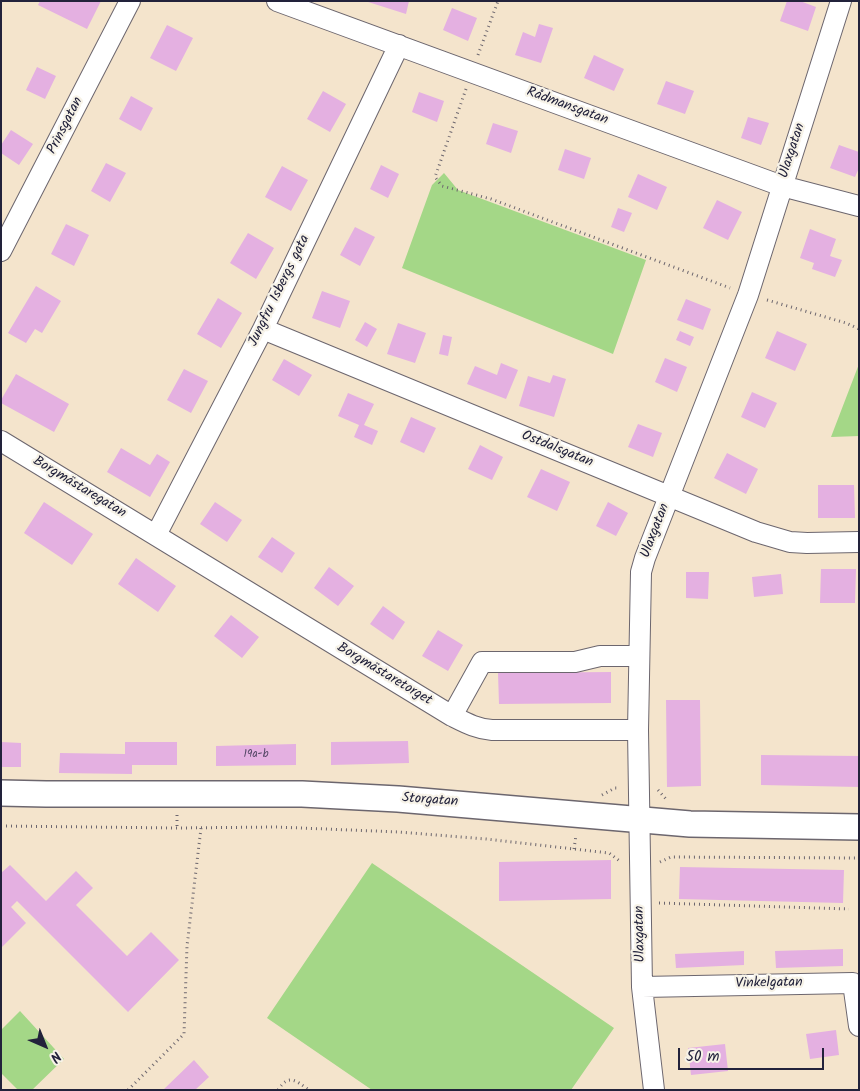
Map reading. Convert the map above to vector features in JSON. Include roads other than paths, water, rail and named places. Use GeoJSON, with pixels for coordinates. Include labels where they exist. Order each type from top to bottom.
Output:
{"type":"FeatureCollection","features":[{"type":"Feature","properties":{"kind":"main road","name":"Storgatan"},"geometry":{"type":"LineString","coordinates":[[1,793],[312,795],[461,804],[640,829],[690,824],[859,827]]}},
{"type":"Feature","properties":{"kind":"main road","name":"Storgatan"},"geometry":{"type":"LineString","coordinates":[[1,808],[346,811],[859,842]]}},
{"type":"Feature","properties":{"kind":"street","name":"Prinsgatan"},"geometry":{"type":"LineString","coordinates":[[1,250],[130,1]]}},
{"type":"Feature","properties":{"kind":"street","name":"Rådmansgatan"},"geometry":{"type":"LineString","coordinates":[[278,1],[782,186],[859,206]]}},
{"type":"Feature","properties":{"kind":"street","name":"Ulaxgatan"},"geometry":{"type":"LineString","coordinates":[[654,1090],[642,987],[638,730],[641,572],[748,295],[841,1]]}},
{"type":"Feature","properties":{"kind":"street","name":"Jungfru Isbergs gata"},"geometry":{"type":"LineString","coordinates":[[156,534],[263,329],[399,45]]}},
{"type":"Feature","properties":{"kind":"street","name":"Ostdalsgatan"},"geometry":{"type":"LineString","coordinates":[[263,329],[756,532],[790,542],[859,542]]}},
{"type":"Feature","properties":{"kind":"street","name":"Borgmästaregatan"},"geometry":{"type":"LineString","coordinates":[[1,441],[156,534]]}},
{"type":"Feature","properties":{"kind":"street","name":"Borgmästaretorget"},"geometry":{"type":"LineString","coordinates":[[156,534],[452,716],[481,729],[638,730]]}},
{"type":"Feature","properties":{"kind":"street"},"geometry":{"type":"LineString","coordinates":[[452,716],[482,662],[575,662],[600,656],[639,656]]}},
{"type":"Feature","properties":{"kind":"street","name":"Vinkelgatan"},"geometry":{"type":"LineString","coordinates":[[642,987],[854,983],[859,1026]]}}]}
